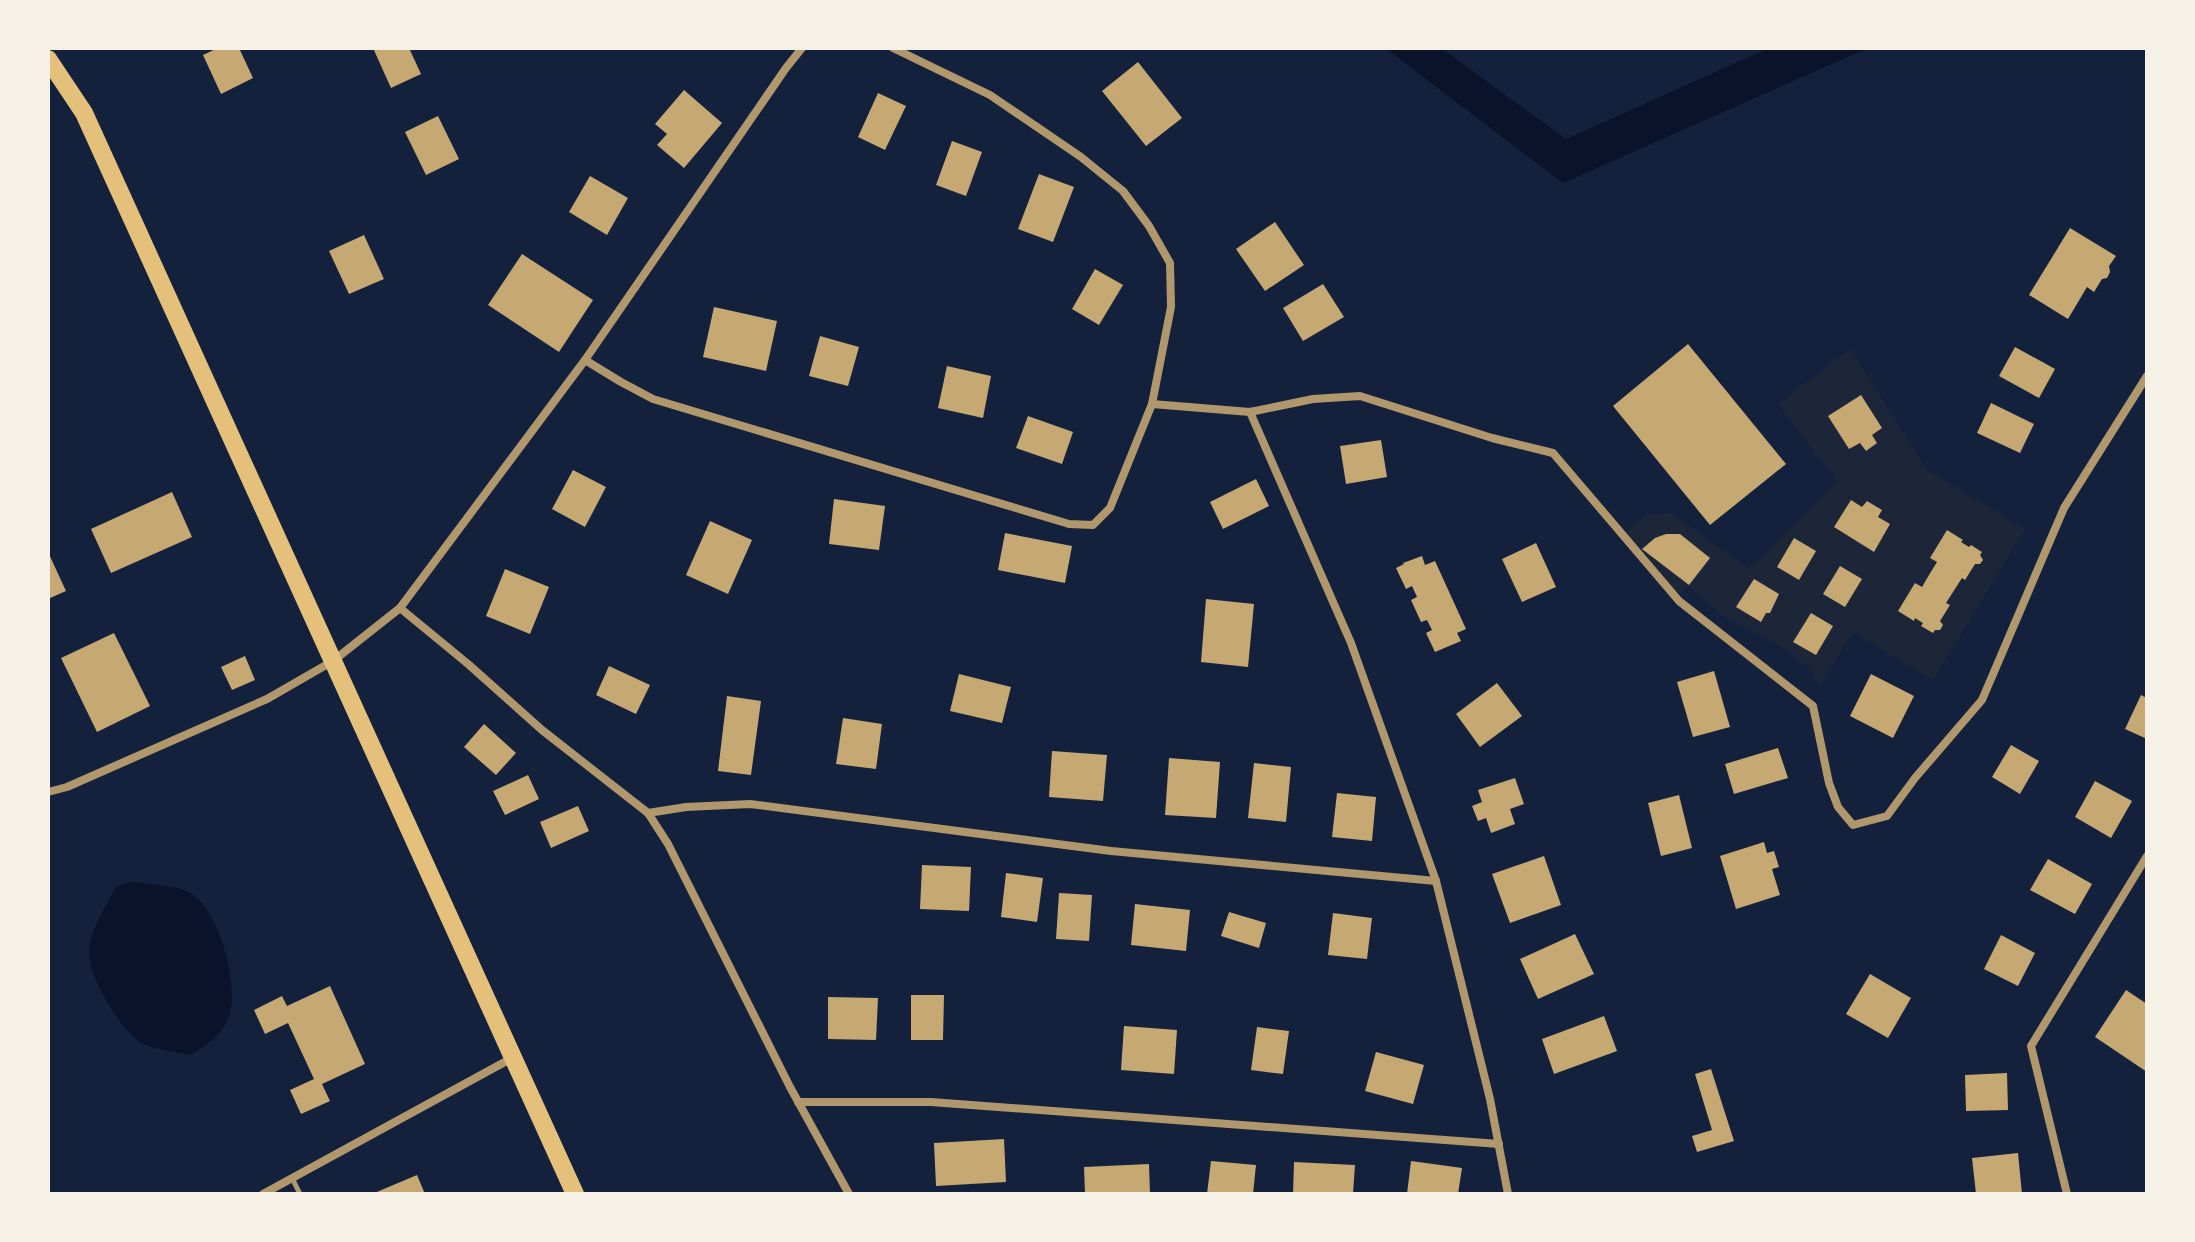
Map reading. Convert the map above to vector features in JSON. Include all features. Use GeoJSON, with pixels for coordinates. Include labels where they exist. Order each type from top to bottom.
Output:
{"type":"FeatureCollection","features":[{"type":"Feature","properties":{"kind":"main road"},"geometry":{"type":"LineString","coordinates":[[48,59],[84,113],[575,1194]]}},
{"type":"Feature","properties":{"kind":"street"},"geometry":{"type":"LineString","coordinates":[[48,792],[67,787],[267,699],[333,661],[400,608],[585,360],[802,48]]}},
{"type":"Feature","properties":{"kind":"street"},"geometry":{"type":"LineString","coordinates":[[585,360],[653,399],[1069,524],[1093,525],[1110,508],[1152,404],[1171,307],[1170,263],[1149,226],[1123,191],[1081,157],[990,95],[893,48]]}},
{"type":"Feature","properties":{"kind":"street"},"geometry":{"type":"LineString","coordinates":[[1152,404],[1250,412],[1313,399],[1360,396],[1492,438],[1553,453],[1679,601],[1813,706],[1829,783],[1838,807],[1853,825],[1887,816],[1915,778],[1982,700],[2064,508],[2147,376]]}},
{"type":"Feature","properties":{"kind":"street"},"geometry":{"type":"LineString","coordinates":[[1250,412],[1351,643],[1436,881],[1490,1099],[1508,1194]]}},
{"type":"Feature","properties":{"kind":"street"},"geometry":{"type":"LineString","coordinates":[[400,608],[542,730],[648,813],[668,844],[798,1102],[849,1194]]}},
{"type":"Feature","properties":{"kind":"street"},"geometry":{"type":"LineString","coordinates":[[648,813],[686,807],[750,804],[1111,851],[1436,881]]}},
{"type":"Feature","properties":{"kind":"street"},"geometry":{"type":"LineString","coordinates":[[2067,1194],[2031,1046],[2147,856]]}},
{"type":"Feature","properties":{"kind":"street"},"geometry":{"type":"LineString","coordinates":[[263,1194],[513,1057]]}},
{"type":"Feature","properties":{"kind":"street"},"geometry":{"type":"LineString","coordinates":[[798,1102],[931,1102],[1499,1144]]}},
{"type":"Feature","properties":{"kind":"lane"},"geometry":{"type":"LineString","coordinates":[[48,59],[53,48]]}},
{"type":"Feature","properties":{"kind":"lane"},"geometry":{"type":"LineString","coordinates":[[292,1178],[300,1194]]}},
{"type":"Feature","properties":{"kind":"shaded area"},"geometry":{"type":"Polygon","coordinates":[[[1385,48],[1441,48],[1566,139],[1769,48],[1868,48],[1563,183],[1385,48]]]}},
{"type":"Feature","properties":{"kind":"shaded area"},"geometry":{"type":"Polygon","coordinates":[[[1850,349],[1927,470],[2025,529],[1933,680],[1853,632],[1820,686],[1809,667],[1772,641],[1728,619],[1689,587],[1679,594],[1651,572],[1621,536],[1647,514],[1671,513],[1749,569],[1837,481],[1778,404],[1850,349]]]}},
{"type":"Feature","properties":{"kind":"shaded area"},"geometry":{"type":"Polygon","coordinates":[[[128,882],[169,886],[189,892],[200,901],[218,931],[232,986],[229,1016],[218,1034],[191,1055],[154,1047],[134,1038],[117,1017],[90,965],[90,946],[95,928],[116,887],[128,882]]]}},
{"type":"Feature","properties":{"kind":"building"},"geometry":{"type":"Polygon","coordinates":[[[218,48],[239,48],[253,78],[221,94],[203,55],[218,48]]]}},
{"type":"Feature","properties":{"kind":"building"},"geometry":{"type":"Polygon","coordinates":[[[373,48],[409,48],[421,74],[391,88],[373,48]]]}},
{"type":"Feature","properties":{"kind":"building"},"geometry":{"type":"Polygon","coordinates":[[[1138,62],[1182,118],[1146,146],[1102,91],[1138,62]]]}},
{"type":"Feature","properties":{"kind":"building"},"geometry":{"type":"Polygon","coordinates":[[[684,90],[722,123],[684,168],[657,145],[667,134],[655,124],[684,90]]]}},
{"type":"Feature","properties":{"kind":"building"},"geometry":{"type":"Polygon","coordinates":[[[878,93],[906,106],[885,150],[858,137],[878,93]]]}},
{"type":"Feature","properties":{"kind":"building"},"geometry":{"type":"Polygon","coordinates":[[[438,116],[459,159],[426,175],[405,132],[438,116]]]}},
{"type":"Feature","properties":{"kind":"building"},"geometry":{"type":"Polygon","coordinates":[[[952,141],[982,152],[966,196],[936,185],[952,141]]]}},
{"type":"Feature","properties":{"kind":"building"},"geometry":{"type":"Polygon","coordinates":[[[1039,174],[1074,187],[1053,242],[1018,229],[1039,174]]]}},
{"type":"Feature","properties":{"kind":"building"},"geometry":{"type":"Polygon","coordinates":[[[590,176],[628,198],[607,235],[569,212],[590,176]]]}},
{"type":"Feature","properties":{"kind":"building"},"geometry":{"type":"Polygon","coordinates":[[[1275,222],[1304,265],[1265,291],[1236,249],[1275,222]]]}},
{"type":"Feature","properties":{"kind":"building"},"geometry":{"type":"Polygon","coordinates":[[[2070,228],[2116,256],[2109,266],[2107,278],[2102,279],[2094,292],[2087,287],[2068,319],[2029,295],[2070,228]]]}},
{"type":"Feature","properties":{"kind":"building"},"geometry":{"type":"Polygon","coordinates":[[[364,235],[384,279],[349,294],[329,251],[364,235]]]}},
{"type":"Feature","properties":{"kind":"building"},"geometry":{"type":"Polygon","coordinates":[[[522,254],[593,300],[559,352],[488,305],[522,254]]]}},
{"type":"Feature","properties":{"kind":"building"},"geometry":{"type":"Polygon","coordinates":[[[1095,269],[1123,285],[1099,325],[1072,309],[1095,269]]]}},
{"type":"Feature","properties":{"kind":"building"},"geometry":{"type":"Polygon","coordinates":[[[1323,284],[1344,317],[1303,341],[1283,308],[1323,284]]]}},
{"type":"Feature","properties":{"kind":"building"},"geometry":{"type":"Polygon","coordinates":[[[714,307],[777,321],[766,371],[703,357],[714,307]]]}},
{"type":"Feature","properties":{"kind":"building"},"geometry":{"type":"Polygon","coordinates":[[[820,336],[859,347],[848,386],[809,376],[820,336]]]}},
{"type":"Feature","properties":{"kind":"building"},"geometry":{"type":"Polygon","coordinates":[[[1688,344],[1786,464],[1710,525],[1613,406],[1688,344]]]}},
{"type":"Feature","properties":{"kind":"building"},"geometry":{"type":"Polygon","coordinates":[[[2015,347],[2055,369],[2039,398],[1999,376],[2015,347]]]}},
{"type":"Feature","properties":{"kind":"building"},"geometry":{"type":"Polygon","coordinates":[[[947,366],[991,376],[983,418],[938,408],[947,366]]]}},
{"type":"Feature","properties":{"kind":"building"},"geometry":{"type":"Polygon","coordinates":[[[1861,395],[1882,428],[1872,435],[1877,443],[1866,451],[1860,443],[1849,449],[1828,416],[1861,395]]]}},
{"type":"Feature","properties":{"kind":"building"},"geometry":{"type":"Polygon","coordinates":[[[1991,403],[2034,424],[2020,453],[1977,433],[1991,403]]]}},
{"type":"Feature","properties":{"kind":"building"},"geometry":{"type":"Polygon","coordinates":[[[1028,416],[1073,432],[1062,464],[1016,448],[1028,416]]]}},
{"type":"Feature","properties":{"kind":"building"},"geometry":{"type":"Polygon","coordinates":[[[1381,440],[1387,477],[1346,484],[1340,446],[1381,440]]]}},
{"type":"Feature","properties":{"kind":"building"},"geometry":{"type":"Polygon","coordinates":[[[573,470],[606,487],[585,527],[552,509],[573,470]]]}},
{"type":"Feature","properties":{"kind":"building"},"geometry":{"type":"Polygon","coordinates":[[[1256,479],[1269,506],[1223,529],[1210,502],[1256,479]]]}},
{"type":"Feature","properties":{"kind":"building"},"geometry":{"type":"Polygon","coordinates":[[[172,492],[192,537],[111,573],[91,529],[172,492]]]}},
{"type":"Feature","properties":{"kind":"building"},"geometry":{"type":"Polygon","coordinates":[[[834,499],[885,506],[879,550],[829,544],[834,499]]]}},
{"type":"Feature","properties":{"kind":"building"},"geometry":{"type":"Polygon","coordinates":[[[1851,500],[1862,507],[1867,501],[1882,510],[1878,517],[1890,524],[1874,552],[1834,527],[1851,500]]]}},
{"type":"Feature","properties":{"kind":"building"},"geometry":{"type":"Polygon","coordinates":[[[710,521],[752,540],[728,594],[686,575],[710,521]]]}},
{"type":"Feature","properties":{"kind":"building"},"geometry":{"type":"Polygon","coordinates":[[[1947,530],[1963,540],[1961,542],[1982,552],[1983,560],[1975,564],[1965,580],[1962,578],[1946,603],[1950,605],[1940,621],[1943,625],[1933,633],[1921,626],[1923,623],[1898,611],[1915,583],[1922,587],[1937,562],[1930,558],[1947,530]]]}},
{"type":"Feature","properties":{"kind":"building"},"geometry":{"type":"Polygon","coordinates":[[[1005,533],[1072,546],[1065,583],[998,570],[1005,533]]]}},
{"type":"Feature","properties":{"kind":"building"},"geometry":{"type":"Polygon","coordinates":[[[1680,534],[1710,558],[1689,585],[1642,549],[1655,538],[1680,534]]]}},
{"type":"Feature","properties":{"kind":"building"},"geometry":{"type":"Polygon","coordinates":[[[1794,538],[1816,551],[1799,580],[1777,567],[1794,538]]]}},
{"type":"Feature","properties":{"kind":"building"},"geometry":{"type":"Polygon","coordinates":[[[1536,543],[1556,587],[1522,602],[1502,559],[1536,543]]]}},
{"type":"Feature","properties":{"kind":"building"},"geometry":{"type":"Polygon","coordinates":[[[48,552],[66,591],[48,599],[48,552]]]}},
{"type":"Feature","properties":{"kind":"building"},"geometry":{"type":"Polygon","coordinates":[[[1422,556],[1425,565],[1435,561],[1466,629],[1457,633],[1461,641],[1435,652],[1426,633],[1432,630],[1427,620],[1421,622],[1411,600],[1417,597],[1412,586],[1406,589],[1396,568],[1422,556]]]}},
{"type":"Feature","properties":{"kind":"building"},"geometry":{"type":"Polygon","coordinates":[[[1840,566],[1862,579],[1845,607],[1823,594],[1840,566]]]}},
{"type":"Feature","properties":{"kind":"building"},"geometry":{"type":"Polygon","coordinates":[[[505,569],[549,587],[530,634],[486,616],[505,569]]]}},
{"type":"Feature","properties":{"kind":"building"},"geometry":{"type":"Polygon","coordinates":[[[1754,579],[1779,594],[1770,613],[1766,613],[1761,622],[1736,607],[1754,579]]]}},
{"type":"Feature","properties":{"kind":"building"},"geometry":{"type":"Polygon","coordinates":[[[1206,599],[1254,604],[1248,667],[1201,662],[1206,599]]]}},
{"type":"Feature","properties":{"kind":"building"},"geometry":{"type":"Polygon","coordinates":[[[1811,613],[1833,626],[1816,655],[1793,642],[1811,613]]]}},
{"type":"Feature","properties":{"kind":"building"},"geometry":{"type":"Polygon","coordinates":[[[114,633],[150,706],[97,732],[61,658],[114,633]]]}},
{"type":"Feature","properties":{"kind":"building"},"geometry":{"type":"Polygon","coordinates":[[[245,656],[255,680],[232,690],[221,667],[245,656]]]}},
{"type":"Feature","properties":{"kind":"building"},"geometry":{"type":"Polygon","coordinates":[[[609,666],[650,685],[636,714],[596,695],[609,666]]]}},
{"type":"Feature","properties":{"kind":"building"},"geometry":{"type":"Polygon","coordinates":[[[1714,671],[1730,727],[1693,737],[1677,682],[1714,671]]]}},
{"type":"Feature","properties":{"kind":"building"},"geometry":{"type":"Polygon","coordinates":[[[959,674],[1011,687],[1002,723],[950,711],[959,674]]]}},
{"type":"Feature","properties":{"kind":"building"},"geometry":{"type":"Polygon","coordinates":[[[1871,674],[1914,696],[1893,738],[1850,716],[1871,674]]]}},
{"type":"Feature","properties":{"kind":"building"},"geometry":{"type":"Polygon","coordinates":[[[1497,683],[1522,716],[1480,747],[1456,714],[1497,683]]]}},
{"type":"Feature","properties":{"kind":"building"},"geometry":{"type":"Polygon","coordinates":[[[2141,695],[2147,698],[2147,739],[2125,729],[2141,695]]]}},
{"type":"Feature","properties":{"kind":"building"},"geometry":{"type":"Polygon","coordinates":[[[727,696],[761,701],[751,775],[718,771],[727,696]]]}},
{"type":"Feature","properties":{"kind":"building"},"geometry":{"type":"Polygon","coordinates":[[[843,718],[882,724],[876,769],[836,764],[843,718]]]}},
{"type":"Feature","properties":{"kind":"building"},"geometry":{"type":"Polygon","coordinates":[[[484,724],[516,753],[496,775],[464,747],[484,724]]]}},
{"type":"Feature","properties":{"kind":"building"},"geometry":{"type":"Polygon","coordinates":[[[2011,745],[2039,761],[2020,794],[1992,777],[2011,745]]]}},
{"type":"Feature","properties":{"kind":"building"},"geometry":{"type":"Polygon","coordinates":[[[1778,748],[1788,778],[1734,794],[1725,764],[1778,748]]]}},
{"type":"Feature","properties":{"kind":"building"},"geometry":{"type":"Polygon","coordinates":[[[1052,751],[1107,755],[1103,801],[1049,797],[1052,751]]]}},
{"type":"Feature","properties":{"kind":"building"},"geometry":{"type":"Polygon","coordinates":[[[1169,758],[1220,762],[1216,818],[1165,815],[1169,758]]]}},
{"type":"Feature","properties":{"kind":"building"},"geometry":{"type":"Polygon","coordinates":[[[1254,763],[1291,767],[1286,822],[1248,818],[1254,763]]]}},
{"type":"Feature","properties":{"kind":"building"},"geometry":{"type":"Polygon","coordinates":[[[528,775],[539,799],[505,815],[493,791],[528,775]]]}},
{"type":"Feature","properties":{"kind":"building"},"geometry":{"type":"Polygon","coordinates":[[[1515,778],[1524,804],[1510,809],[1515,824],[1491,833],[1486,818],[1478,821],[1472,806],[1482,802],[1478,790],[1515,778]]]}},
{"type":"Feature","properties":{"kind":"building"},"geometry":{"type":"Polygon","coordinates":[[[2095,781],[2132,801],[2111,838],[2075,817],[2095,781]]]}},
{"type":"Feature","properties":{"kind":"building"},"geometry":{"type":"Polygon","coordinates":[[[1337,793],[1376,797],[1372,841],[1332,837],[1337,793]]]}},
{"type":"Feature","properties":{"kind":"building"},"geometry":{"type":"Polygon","coordinates":[[[1679,795],[1692,848],[1661,856],[1648,803],[1679,795]]]}},
{"type":"Feature","properties":{"kind":"building"},"geometry":{"type":"Polygon","coordinates":[[[578,806],[589,831],[551,848],[540,822],[578,806]]]}},
{"type":"Feature","properties":{"kind":"building"},"geometry":{"type":"Polygon","coordinates":[[[1764,842],[1767,853],[1774,851],[1779,867],[1772,869],[1780,895],[1736,909],[1720,856],[1764,842]]]}},
{"type":"Feature","properties":{"kind":"building"},"geometry":{"type":"Polygon","coordinates":[[[1544,856],[1561,905],[1510,923],[1492,874],[1544,856]]]}},
{"type":"Feature","properties":{"kind":"building"},"geometry":{"type":"Polygon","coordinates":[[[2048,859],[2092,884],[2075,914],[2030,890],[2048,859]]]}},
{"type":"Feature","properties":{"kind":"building"},"geometry":{"type":"Polygon","coordinates":[[[922,865],[971,867],[969,911],[920,909],[922,865]]]}},
{"type":"Feature","properties":{"kind":"building"},"geometry":{"type":"Polygon","coordinates":[[[1006,873],[1043,878],[1037,922],[1001,917],[1006,873]]]}},
{"type":"Feature","properties":{"kind":"building"},"geometry":{"type":"Polygon","coordinates":[[[1059,893],[1092,895],[1089,941],[1056,939],[1059,893]]]}},
{"type":"Feature","properties":{"kind":"building"},"geometry":{"type":"Polygon","coordinates":[[[1135,904],[1190,910],[1186,951],[1131,945],[1135,904]]]}},
{"type":"Feature","properties":{"kind":"building"},"geometry":{"type":"Polygon","coordinates":[[[1229,912],[1266,923],[1259,948],[1221,936],[1229,912]]]}},
{"type":"Feature","properties":{"kind":"building"},"geometry":{"type":"Polygon","coordinates":[[[1333,913],[1372,918],[1367,959],[1328,955],[1333,913]]]}},
{"type":"Feature","properties":{"kind":"building"},"geometry":{"type":"Polygon","coordinates":[[[1575,934],[1594,974],[1538,999],[1520,959],[1575,934]]]}},
{"type":"Feature","properties":{"kind":"building"},"geometry":{"type":"Polygon","coordinates":[[[2001,935],[2035,953],[2018,986],[1984,969],[2001,935]]]}},
{"type":"Feature","properties":{"kind":"building"},"geometry":{"type":"Polygon","coordinates":[[[1870,974],[1911,998],[1888,1038],[1846,1014],[1870,974]]]}},
{"type":"Feature","properties":{"kind":"building"},"geometry":{"type":"Polygon","coordinates":[[[330,986],[365,1064],[322,1084],[330,1101],[301,1114],[290,1090],[314,1079],[288,1023],[265,1034],[254,1010],[282,996],[287,1006],[330,986]]]}},
{"type":"Feature","properties":{"kind":"building"},"geometry":{"type":"Polygon","coordinates":[[[2126,990],[2147,1004],[2147,1072],[2095,1037],[2126,990]]]}},
{"type":"Feature","properties":{"kind":"building"},"geometry":{"type":"Polygon","coordinates":[[[911,995],[944,995],[943,1040],[911,1040],[911,995]]]}},
{"type":"Feature","properties":{"kind":"building"},"geometry":{"type":"Polygon","coordinates":[[[828,997],[878,998],[876,1040],[828,1039],[828,997]]]}},
{"type":"Feature","properties":{"kind":"building"},"geometry":{"type":"Polygon","coordinates":[[[1604,1016],[1617,1051],[1554,1074],[1542,1039],[1604,1016]]]}},
{"type":"Feature","properties":{"kind":"building"},"geometry":{"type":"Polygon","coordinates":[[[1124,1026],[1177,1030],[1174,1074],[1121,1070],[1124,1026]]]}},
{"type":"Feature","properties":{"kind":"building"},"geometry":{"type":"Polygon","coordinates":[[[1257,1027],[1289,1031],[1283,1074],[1251,1070],[1257,1027]]]}},
{"type":"Feature","properties":{"kind":"building"},"geometry":{"type":"Polygon","coordinates":[[[1376,1052],[1424,1065],[1413,1104],[1365,1091],[1376,1052]]]}},
{"type":"Feature","properties":{"kind":"building"},"geometry":{"type":"Polygon","coordinates":[[[1711,1069],[1734,1141],[1697,1152],[1692,1136],[1712,1130],[1695,1074],[1711,1069]]]}},
{"type":"Feature","properties":{"kind":"building"},"geometry":{"type":"Polygon","coordinates":[[[2007,1073],[2008,1110],[1966,1111],[1965,1075],[2007,1073]]]}},
{"type":"Feature","properties":{"kind":"building"},"geometry":{"type":"Polygon","coordinates":[[[1004,1139],[1006,1182],[936,1186],[934,1143],[1004,1139]]]}},
{"type":"Feature","properties":{"kind":"building"},"geometry":{"type":"Polygon","coordinates":[[[2018,1153],[2022,1194],[1976,1194],[1972,1158],[2018,1153]]]}},
{"type":"Feature","properties":{"kind":"building"},"geometry":{"type":"Polygon","coordinates":[[[1211,1161],[1256,1165],[1253,1194],[1207,1194],[1211,1161]]]}},
{"type":"Feature","properties":{"kind":"building"},"geometry":{"type":"Polygon","coordinates":[[[1411,1161],[1462,1168],[1458,1194],[1407,1194],[1411,1161]]]}},
{"type":"Feature","properties":{"kind":"building"},"geometry":{"type":"Polygon","coordinates":[[[1294,1162],[1355,1165],[1353,1194],[1293,1194],[1294,1162]]]}},
{"type":"Feature","properties":{"kind":"building"},"geometry":{"type":"Polygon","coordinates":[[[1149,1164],[1150,1194],[1085,1194],[1084,1167],[1149,1164]]]}},
{"type":"Feature","properties":{"kind":"building"},"geometry":{"type":"Polygon","coordinates":[[[417,1175],[425,1194],[372,1194],[417,1175]]]}}]}
